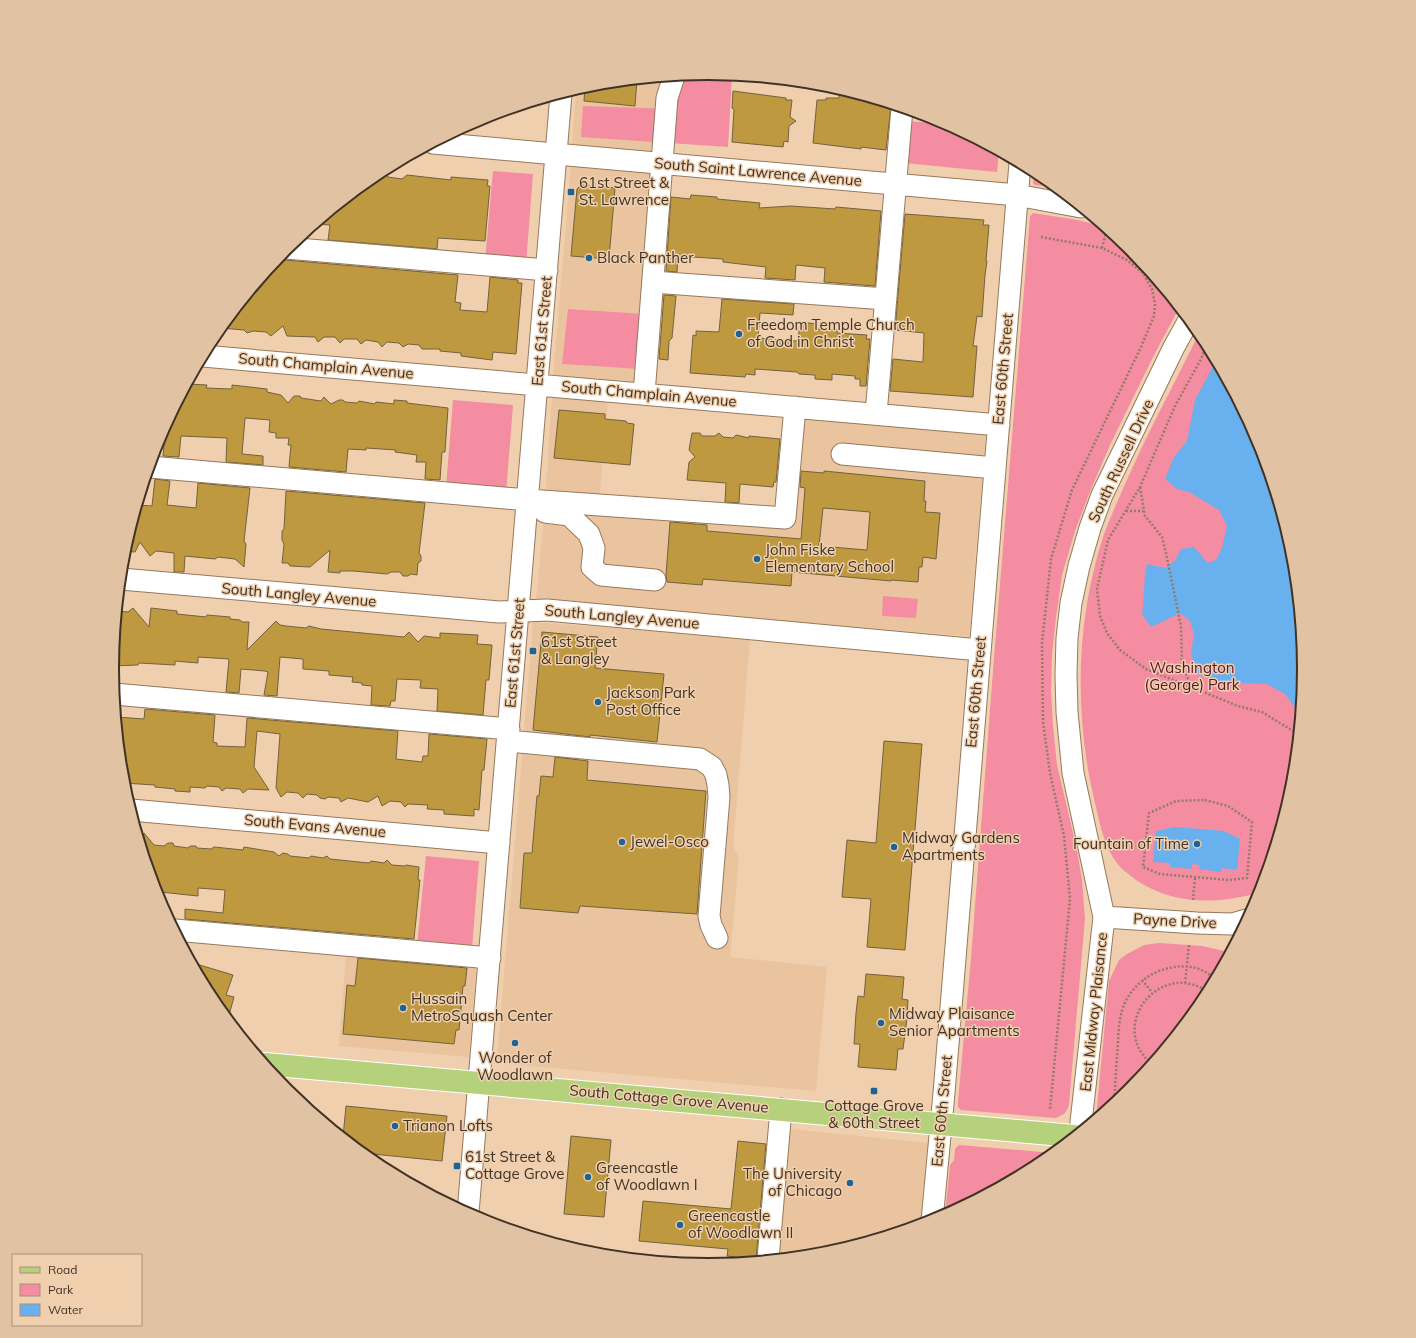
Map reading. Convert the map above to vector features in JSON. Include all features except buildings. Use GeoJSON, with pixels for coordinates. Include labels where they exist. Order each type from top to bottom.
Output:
{"type":"FeatureCollection","features":[{"type":"Feature","properties":{"kind":"main road","name":"South Cottage Grove Avenue"},"geometry":{"type":"LineString","coordinates":[[272,1065],[1068,1135]]}},
{"type":"Feature","properties":{"kind":"street"},"geometry":{"type":"LineString","coordinates":[[644,394],[661,163],[667,98],[672,81]]}},
{"type":"Feature","properties":{"kind":"street","name":"East 61st Street"},"geometry":{"type":"LineString","coordinates":[[467,1206],[480,1082],[561,99]]}},
{"type":"Feature","properties":{"kind":"street"},"geometry":{"type":"LineString","coordinates":[[876,414],[902,113]]}},
{"type":"Feature","properties":{"kind":"street","name":"South Saint Lawrence Avenue"},"geometry":{"type":"LineString","coordinates":[[442,144],[1017,194],[1072,206]]}},
{"type":"Feature","properties":{"kind":"street","name":"East 60th Street"},"geometry":{"type":"LineString","coordinates":[[933,1213],[1019,170]]}},
{"type":"Feature","properties":{"kind":"street"},"geometry":{"type":"LineString","coordinates":[[296,249],[547,270]]}},
{"type":"Feature","properties":{"kind":"street"},"geometry":{"type":"LineString","coordinates":[[653,282],[886,300]]}},
{"type":"Feature","properties":{"kind":"street","name":"South Russell Drive"},"geometry":{"type":"LineString","coordinates":[[1104,917],[1073,773],[1067,712],[1066,682],[1067,638],[1071,603],[1079,566],[1090,528],[1102,495],[1186,326]]}},
{"type":"Feature","properties":{"kind":"street","name":"South Champlain Avenue"},"geometry":{"type":"LineString","coordinates":[[209,356],[998,425]]}},
{"type":"Feature","properties":{"kind":"street"},"geometry":{"type":"LineString","coordinates":[[155,467],[527,505],[785,518],[795,407]]}},
{"type":"Feature","properties":{"kind":"street"},"geometry":{"type":"LineString","coordinates":[[842,454],[994,468]]}},
{"type":"Feature","properties":{"kind":"street"},"geometry":{"type":"LineString","coordinates":[[527,505],[569,515],[589,534],[594,548],[592,567],[602,575],[655,580]]}},
{"type":"Feature","properties":{"kind":"street","name":"South Langley Avenue"},"geometry":{"type":"LineString","coordinates":[[126,579],[499,612],[547,610],[980,650]]}},
{"type":"Feature","properties":{"kind":"street"},"geometry":{"type":"LineString","coordinates":[[120,695],[508,735],[700,759],[712,768],[716,775],[719,797],[709,916],[717,938]]}},
{"type":"Feature","properties":{"kind":"street","name":"South Evans Avenue"},"geometry":{"type":"LineString","coordinates":[[136,810],[499,842]]}},
{"type":"Feature","properties":{"kind":"street","name":"Payne Drive"},"geometry":{"type":"LineString","coordinates":[[1104,917],[1238,926]]}},
{"type":"Feature","properties":{"kind":"street","name":"East Midway Plaisance"},"geometry":{"type":"LineString","coordinates":[[1081,1125],[1104,917]]}},
{"type":"Feature","properties":{"kind":"street"},"geometry":{"type":"LineString","coordinates":[[180,930],[490,958]]}},
{"type":"Feature","properties":{"kind":"street"},"geometry":{"type":"LineString","coordinates":[[768,1255],[781,1109]]}},
{"type":"Feature","properties":{"kind":"path"},"geometry":{"type":"LineString","coordinates":[[1040,237],[1102,248],[1105,235]]}},
{"type":"Feature","properties":{"kind":"path"},"geometry":{"type":"LineString","coordinates":[[1204,352],[1175,406],[1140,487],[1108,540],[1097,589],[1100,616],[1106,633],[1120,650],[1146,669],[1238,706],[1262,712],[1294,731]]}},
{"type":"Feature","properties":{"kind":"path"},"geometry":{"type":"LineString","coordinates":[[1140,487],[1145,516],[1162,537],[1181,626],[1182,666],[1192,688]]}},
{"type":"Feature","properties":{"kind":"path"},"geometry":{"type":"LineString","coordinates":[[1126,510],[1143,511]]}},
{"type":"Feature","properties":{"kind":"path"},"geometry":{"type":"LineString","coordinates":[[1205,800],[1228,806],[1252,822],[1247,878],[1229,880],[1195,877],[1160,874],[1143,867],[1149,813],[1176,801],[1205,800]]}},
{"type":"Feature","properties":{"kind":"path"},"geometry":{"type":"LineString","coordinates":[[1193,900],[1195,877]]}},
{"type":"Feature","properties":{"kind":"path"},"geometry":{"type":"LineString","coordinates":[[1185,983],[1189,944]]}},
{"type":"Feature","properties":{"kind":"path"},"geometry":{"type":"LineString","coordinates":[[1115,1094],[1119,1026],[1121,1015],[1129,995],[1142,980],[1159,971],[1171,968],[1186,967],[1202,970],[1211,975]]}},
{"type":"Feature","properties":{"kind":"path"},"geometry":{"type":"LineString","coordinates":[[1142,980],[1152,992]]}},
{"type":"Feature","properties":{"kind":"path"},"geometry":{"type":"LineString","coordinates":[[1148,1060],[1140,1049],[1135,1035],[1138,1011],[1142,1004],[1152,992],[1164,986],[1185,983],[1196,985],[1203,989]]}},
{"type":"Feature","properties":{"kind":"shaded area"},"geometry":{"type":"Polygon","coordinates":[[[673,81],[663,152],[572,145],[576,95],[631,85],[673,81]]]}},
{"type":"Feature","properties":{"kind":"shaded area"},"geometry":{"type":"Polygon","coordinates":[[[571,165],[661,172],[645,382],[553,376],[571,165]]]}},
{"type":"Feature","properties":{"kind":"shaded area","name":"John Fiske Elementary School"},"geometry":{"type":"Polygon","coordinates":[[[552,396],[608,400],[599,505],[785,518],[794,417],[986,432],[969,636],[536,601],[552,396]]]}},
{"type":"Feature","properties":{"kind":"shaded area"},"geometry":{"type":"Polygon","coordinates":[[[533,622],[750,639],[733,847],[739,857],[730,957],[827,967],[816,1091],[507,1064],[500,1062],[497,1059],[533,622]]]}},
{"type":"Feature","properties":{"kind":"shaded area","name":"Hussain MetroSquash Center"},"geometry":{"type":"Polygon","coordinates":[[[347,945],[477,957],[469,1057],[339,1046],[347,945]]]}},
{"type":"Feature","properties":{"kind":"shaded area","name":"The University of Chicago"},"geometry":{"type":"Polygon","coordinates":[[[780,1128],[929,1143],[923,1217],[897,1227],[860,1238],[823,1247],[768,1255],[780,1128]]]}},
{"type":"Feature","properties":{"kind":"shaded area"},"geometry":{"type":"Polygon","coordinates":[[[625,1252],[683,1257],[669,1257],[625,1252]]]}},
{"type":"Feature","properties":{"kind":"green space"},"geometry":{"type":"Polygon","coordinates":[[[680,81],[732,81],[728,147],[581,137],[583,106],[672,109],[680,81]]]}},
{"type":"Feature","properties":{"kind":"green space"},"geometry":{"type":"Polygon","coordinates":[[[907,121],[927,123],[933,125],[969,141],[998,157],[997,172],[904,163],[907,121]]]}},
{"type":"Feature","properties":{"kind":"green space"},"geometry":{"type":"Polygon","coordinates":[[[493,171],[533,174],[526,264],[485,261],[493,171]]]}},
{"type":"Feature","properties":{"kind":"green space"},"geometry":{"type":"Polygon","coordinates":[[[1033,178],[1045,186],[1035,185],[1033,183],[1033,178]]]}},
{"type":"Feature","properties":{"kind":"green space"},"geometry":{"type":"Polygon","coordinates":[[[1033,213],[1094,224],[1151,281],[1177,312],[1110,445],[1075,531],[1062,575],[1052,654],[1051,693],[1053,725],[1057,765],[1077,850],[1082,880],[1085,918],[1069,1104],[1065,1113],[1055,1118],[961,1110],[958,1107],[1030,216],[1033,213]]]}},
{"type":"Feature","properties":{"kind":"green space"},"geometry":{"type":"Polygon","coordinates":[[[568,309],[644,314],[640,369],[562,364],[568,309]]]}},
{"type":"Feature","properties":{"kind":"green space","name":"Washington (George) Park"},"geometry":{"type":"Polygon","coordinates":[[[1196,339],[1236,408],[1266,480],[1286,554],[1292,592],[1296,630],[1296,708],[1286,784],[1266,858],[1252,894],[1229,899],[1213,901],[1196,900],[1165,894],[1136,880],[1119,866],[1109,851],[1101,829],[1089,774],[1081,706],[1083,637],[1087,604],[1103,537],[1116,504],[1196,339]]]}},
{"type":"Feature","properties":{"kind":"green space"},"geometry":{"type":"Polygon","coordinates":[[[453,400],[513,405],[506,493],[446,488],[453,400]]]}},
{"type":"Feature","properties":{"kind":"green space"},"geometry":{"type":"Polygon","coordinates":[[[883,596],[918,599],[916,618],[882,616],[883,596]]]}},
{"type":"Feature","properties":{"kind":"green space"},"geometry":{"type":"Polygon","coordinates":[[[426,856],[479,861],[472,949],[417,945],[426,856]]]}},
{"type":"Feature","properties":{"kind":"green space"},"geometry":{"type":"Polygon","coordinates":[[[1159,943],[1202,946],[1225,951],[1198,996],[1175,1028],[1151,1057],[1097,1111],[1109,981],[1119,960],[1144,945],[1159,943]]]}},
{"type":"Feature","properties":{"kind":"green space"},"geometry":{"type":"Polygon","coordinates":[[[959,1145],[1044,1152],[1002,1179],[969,1197],[946,1207],[950,1165],[954,1160],[955,1149],[959,1145]]]}},
{"type":"Feature","properties":{"kind":"water"},"geometry":{"type":"Polygon","coordinates":[[[1213,367],[1236,408],[1266,480],[1286,554],[1292,592],[1296,630],[1296,709],[1285,694],[1267,684],[1214,682],[1196,672],[1191,653],[1194,634],[1190,621],[1180,613],[1151,627],[1142,614],[1147,564],[1165,568],[1175,561],[1181,549],[1194,547],[1208,563],[1216,560],[1222,548],[1227,526],[1219,510],[1189,492],[1177,489],[1165,479],[1174,457],[1187,441],[1195,400],[1213,367]]]}},
{"type":"Feature","properties":{"kind":"water"},"geometry":{"type":"Polygon","coordinates":[[[1175,827],[1224,831],[1240,839],[1237,870],[1221,868],[1221,872],[1199,869],[1200,865],[1192,864],[1192,869],[1170,867],[1170,863],[1153,862],[1156,831],[1175,827]]]}},
{"type":"Feature","properties":{"kind":"place","name":"61st Street & St. Lawrence"},"geometry":{"type":"Point","coordinates":[571,192]}},
{"type":"Feature","properties":{"kind":"place","name":"Black Panther"},"geometry":{"type":"Point","coordinates":[589,258]}},
{"type":"Feature","properties":{"kind":"place","name":"Freedom Temple Church of God in Christ"},"geometry":{"type":"Point","coordinates":[739,334]}},
{"type":"Feature","properties":{"kind":"place","name":"John Fiske Elementary School"},"geometry":{"type":"Point","coordinates":[757,559]}},
{"type":"Feature","properties":{"kind":"place","name":"61st Street & Langley"},"geometry":{"type":"Point","coordinates":[533,651]}},
{"type":"Feature","properties":{"kind":"place","name":"Jackson Park Post Office"},"geometry":{"type":"Point","coordinates":[598,702]}},
{"type":"Feature","properties":{"kind":"place","name":"Jewel-Osco"},"geometry":{"type":"Point","coordinates":[622,842]}},
{"type":"Feature","properties":{"kind":"place","name":"Fountain of Time"},"geometry":{"type":"Point","coordinates":[1197,844]}},
{"type":"Feature","properties":{"kind":"place","name":"Midway Gardens Apartments"},"geometry":{"type":"Point","coordinates":[894,847]}},
{"type":"Feature","properties":{"kind":"place","name":"Hussain MetroSquash Center"},"geometry":{"type":"Point","coordinates":[403,1008]}},
{"type":"Feature","properties":{"kind":"place","name":"Midway Plaisance Senior Apartments"},"geometry":{"type":"Point","coordinates":[881,1023]}},
{"type":"Feature","properties":{"kind":"place","name":"Wonder of Woodlawn"},"geometry":{"type":"Point","coordinates":[515,1043]}},
{"type":"Feature","properties":{"kind":"place","name":"Cottage Grove & 60th Street"},"geometry":{"type":"Point","coordinates":[874,1091]}},
{"type":"Feature","properties":{"kind":"place","name":"Trianon Lofts"},"geometry":{"type":"Point","coordinates":[395,1126]}},
{"type":"Feature","properties":{"kind":"place","name":"61st Street & Cottage Grove"},"geometry":{"type":"Point","coordinates":[457,1166]}},
{"type":"Feature","properties":{"kind":"place","name":"Greencastle of Woodlawn I"},"geometry":{"type":"Point","coordinates":[588,1177]}},
{"type":"Feature","properties":{"kind":"place","name":"The University of Chicago"},"geometry":{"type":"Point","coordinates":[850,1183]}},
{"type":"Feature","properties":{"kind":"place","name":"Greencastle of Woodlawn II"},"geometry":{"type":"Point","coordinates":[680,1225]}}]}
